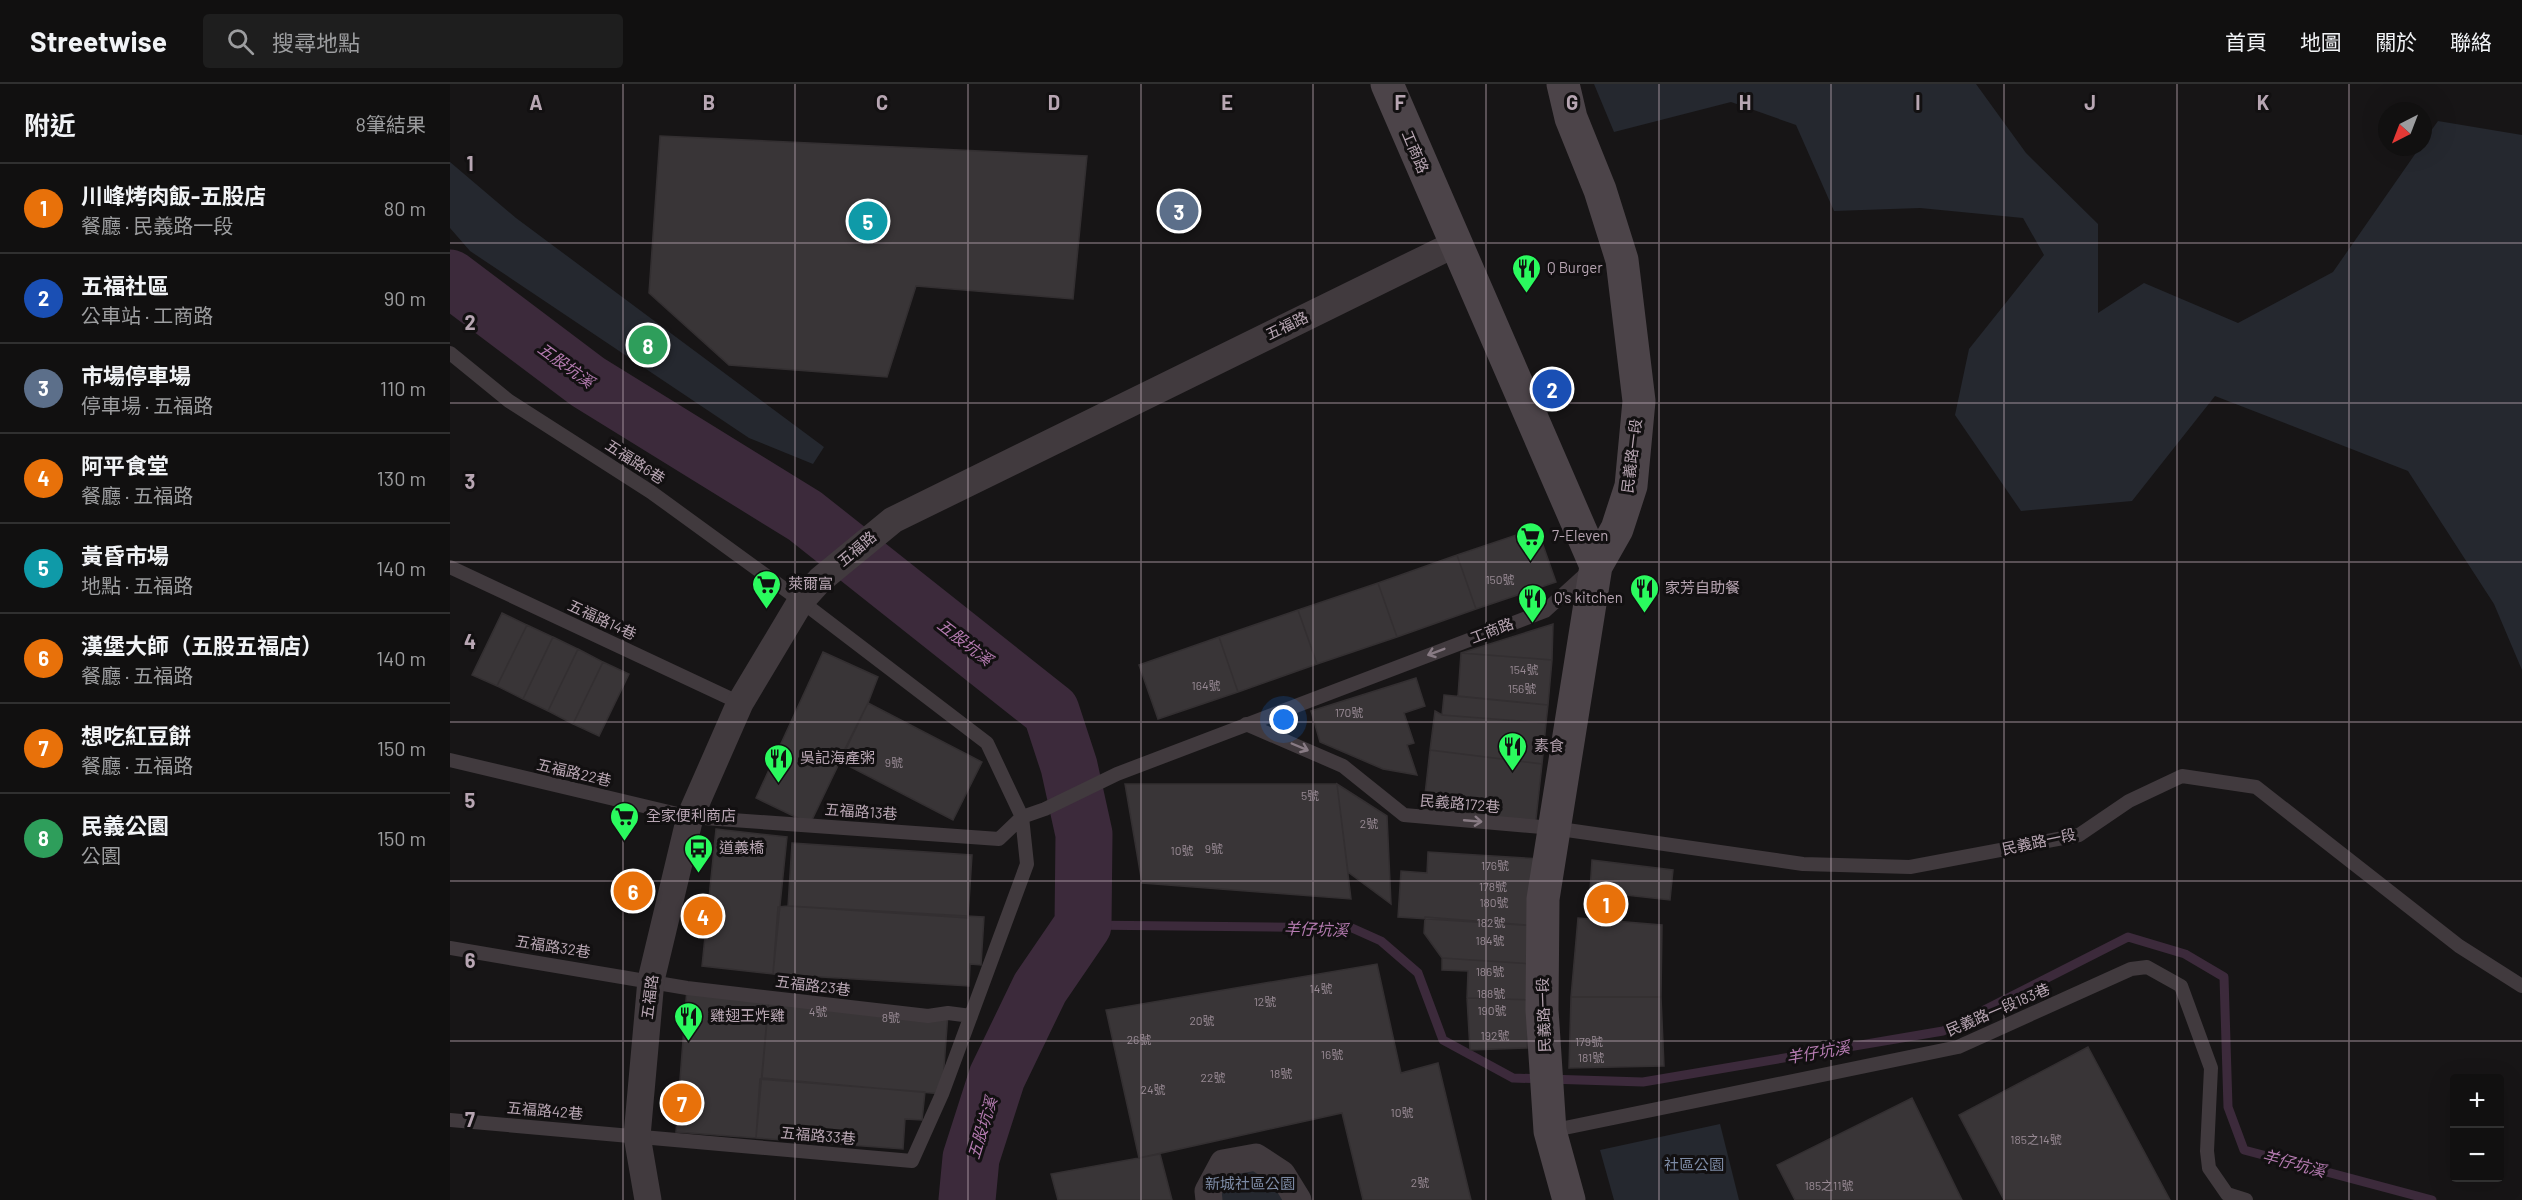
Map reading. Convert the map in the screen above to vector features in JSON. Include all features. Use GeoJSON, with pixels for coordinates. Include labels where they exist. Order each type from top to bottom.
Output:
{"type":"FeatureCollection","features":[{"type":"Feature","properties":{"kind":"main road","name":"工商路"},"geometry":{"type":"LineString","coordinates":[[1387,84],[1596,566]]}},
{"type":"Feature","properties":{"kind":"main road","name":"民義路一段"},"geometry":{"type":"LineString","coordinates":[[1563,84],[1571,117],[1600,190],[1622,260],[1639,400],[1631,486],[1617,529],[1596,566],[1543,899],[1542,1010],[1550,1131],[1569,1200]]}},
{"type":"Feature","properties":{"kind":"street","name":"五福路"},"geometry":{"type":"LineString","coordinates":[[648,1200],[637,1136],[651,980],[690,817],[740,703],[801,601],[820,580],[892,520],[1455,244]]}},
{"type":"Feature","properties":{"kind":"street"},"geometry":{"type":"LineString","coordinates":[[1209,1200],[1208,1191],[1223,1163],[1256,1157],[1282,1174],[1298,1200]]}},
{"type":"Feature","properties":{"kind":"lane","name":"五福路6巷"},"geometry":{"type":"LineString","coordinates":[[450,353],[509,401],[651,492],[801,601],[987,743],[1022,817],[1027,864],[945,1083]]}},
{"type":"Feature","properties":{"kind":"lane","name":"工商路"},"geometry":{"type":"LineString","coordinates":[[1022,817],[1045,809],[1117,774],[1545,611],[1596,566]]}},
{"type":"Feature","properties":{"kind":"lane","name":"五福路14巷"},"geometry":{"type":"LineString","coordinates":[[450,567],[740,703]]}},
{"type":"Feature","properties":{"kind":"lane","name":"民義路172巷"},"geometry":{"type":"LineString","coordinates":[[1246,724],[1343,766],[1404,815],[1553,828]]}},
{"type":"Feature","properties":{"kind":"lane","name":"五福路22巷"},"geometry":{"type":"LineString","coordinates":[[450,760],[690,817]]}},
{"type":"Feature","properties":{"kind":"lane","name":"民義路一段"},"geometry":{"type":"LineString","coordinates":[[1553,828],[1803,864],[1910,867],[2079,835],[2129,801],[2182,776],[2256,787],[2459,946],[2522,986]]}},
{"type":"Feature","properties":{"kind":"lane","name":"五福路13巷"},"geometry":{"type":"LineString","coordinates":[[690,817],[999,838],[1022,817]]}},
{"type":"Feature","properties":{"kind":"lane","name":"五福路32巷"},"geometry":{"type":"LineString","coordinates":[[450,948],[651,980]]}},
{"type":"Feature","properties":{"kind":"lane","name":"民義路一段183巷"},"geometry":{"type":"LineString","coordinates":[[1550,1131],[1958,1047],[2131,969],[2147,967],[2181,986],[2211,1068],[2207,1151],[2210,1168],[2227,1194],[2246,1200]]}},
{"type":"Feature","properties":{"kind":"lane","name":"五福路23巷"},"geometry":{"type":"LineString","coordinates":[[651,980],[687,988],[928,1016],[948,1013],[971,1016]]}},
{"type":"Feature","properties":{"kind":"lane","name":"五福路33巷"},"geometry":{"type":"LineString","coordinates":[[637,1136],[912,1161],[945,1083]]}},
{"type":"Feature","properties":{"kind":"lane","name":"五福路42巷"},"geometry":{"type":"LineString","coordinates":[[450,1120],[637,1136]]}},
{"type":"Feature","properties":{"kind":"green space"},"geometry":{"type":"Polygon","coordinates":[[[1594,84],[1976,84],[2026,153],[2098,224],[2098,313],[2144,283],[2238,323],[2333,272],[2414,156],[2432,156],[2432,129],[2438,121],[2522,135],[2522,670],[2494,604],[2408,471],[2215,396],[2132,501],[2021,511],[1955,415],[1969,349],[2044,255],[2023,218],[1920,208],[1834,211],[1796,125],[1731,102],[1614,132],[1594,84]]]}},
{"type":"Feature","properties":{"kind":"green space"},"geometry":{"type":"Polygon","coordinates":[[[450,162],[516,218],[824,447],[813,464],[749,438],[470,251],[450,228],[450,162]]]}},
{"type":"Feature","properties":{"kind":"green space","name":"社區公園"},"geometry":{"type":"Polygon","coordinates":[[[1720,1124],[1739,1200],[1614,1200],[1600,1150],[1720,1124]]]}},
{"type":"Feature","properties":{"kind":"green space","name":"新城社區公園"},"geometry":{"type":"Polygon","coordinates":[[[1253,1167],[1277,1183],[1283,1200],[1214,1200],[1228,1173],[1253,1167]]]}},
{"type":"Feature","properties":{"kind":"building"},"geometry":{"type":"Polygon","coordinates":[[[660,136],[1087,156],[1073,299],[916,286],[887,377],[729,365],[649,293],[660,136]]]}},
{"type":"Feature","properties":{"kind":"building"},"geometry":{"type":"Polygon","coordinates":[[[1537,528],[1556,582],[1476,609],[1457,555],[1537,528]]]}},
{"type":"Feature","properties":{"kind":"building"},"geometry":{"type":"Polygon","coordinates":[[[1457,555],[1476,609],[1397,637],[1378,583],[1457,555]]]}},
{"type":"Feature","properties":{"kind":"building"},"geometry":{"type":"Polygon","coordinates":[[[1378,583],[1397,637],[1317,664],[1298,610],[1378,583]]]}},
{"type":"Feature","properties":{"kind":"building"},"geometry":{"type":"Polygon","coordinates":[[[1298,610],[1317,664],[1238,692],[1219,637],[1298,610]]]}},
{"type":"Feature","properties":{"kind":"building"},"geometry":{"type":"Polygon","coordinates":[[[502,613],[527,625],[497,686],[472,675],[502,613]]]}},
{"type":"Feature","properties":{"kind":"building"},"geometry":{"type":"Polygon","coordinates":[[[1553,624],[1552,660],[1461,653],[1553,624]]]}},
{"type":"Feature","properties":{"kind":"building"},"geometry":{"type":"Polygon","coordinates":[[[527,625],[553,637],[523,699],[497,686],[527,625]]]}},
{"type":"Feature","properties":{"kind":"building"},"geometry":{"type":"Polygon","coordinates":[[[553,637],[578,649],[548,711],[523,699],[553,637]]]}},
{"type":"Feature","properties":{"kind":"building"},"geometry":{"type":"Polygon","coordinates":[[[1219,637],[1238,692],[1158,719],[1139,665],[1219,637]]]}},
{"type":"Feature","properties":{"kind":"building"},"geometry":{"type":"Polygon","coordinates":[[[578,649],[603,662],[573,724],[548,711],[578,649]]]}},
{"type":"Feature","properties":{"kind":"building"},"geometry":{"type":"Polygon","coordinates":[[[823,652],[878,677],[868,703],[810,824],[756,798],[823,652]]]}},
{"type":"Feature","properties":{"kind":"building"},"geometry":{"type":"Polygon","coordinates":[[[1461,653],[1552,660],[1548,705],[1458,696],[1461,653]]]}},
{"type":"Feature","properties":{"kind":"building"},"geometry":{"type":"Polygon","coordinates":[[[603,662],[629,674],[599,736],[573,724],[603,662]]]}},
{"type":"Feature","properties":{"kind":"building"},"geometry":{"type":"Polygon","coordinates":[[[1416,678],[1425,706],[1404,713],[1414,743],[1407,745],[1417,775],[1383,769],[1320,742],[1311,711],[1416,678]]]}},
{"type":"Feature","properties":{"kind":"building"},"geometry":{"type":"Polygon","coordinates":[[[1444,695],[1548,705],[1546,723],[1442,715],[1444,695]]]}},
{"type":"Feature","properties":{"kind":"building"},"geometry":{"type":"Polygon","coordinates":[[[868,703],[982,762],[953,820],[839,761],[868,703]]]}},
{"type":"Feature","properties":{"kind":"building"},"geometry":{"type":"Polygon","coordinates":[[[1435,711],[1442,715],[1546,723],[1542,764],[1430,750],[1435,711]]]}},
{"type":"Feature","properties":{"kind":"building"},"geometry":{"type":"Polygon","coordinates":[[[1430,750],[1542,764],[1535,828],[1423,812],[1430,750]]]}},
{"type":"Feature","properties":{"kind":"building"},"geometry":{"type":"Polygon","coordinates":[[[1125,784],[1337,784],[1351,899],[1142,883],[1125,784]]]}},
{"type":"Feature","properties":{"kind":"building"},"geometry":{"type":"Polygon","coordinates":[[[1337,784],[1387,816],[1391,904],[1348,872],[1337,784]]]}},
{"type":"Feature","properties":{"kind":"building"},"geometry":{"type":"Polygon","coordinates":[[[716,829],[787,837],[773,974],[702,966],[716,829]]]}},
{"type":"Feature","properties":{"kind":"building"},"geometry":{"type":"Polygon","coordinates":[[[792,843],[972,855],[968,918],[788,906],[792,843]]]}},
{"type":"Feature","properties":{"kind":"building"},"geometry":{"type":"Polygon","coordinates":[[[1428,852],[1542,859],[1538,926],[1398,917],[1401,871],[1427,873],[1428,852]]]}},
{"type":"Feature","properties":{"kind":"building"},"geometry":{"type":"Polygon","coordinates":[[[1592,860],[1673,870],[1670,900],[1590,891],[1592,860]]]}},
{"type":"Feature","properties":{"kind":"building"},"geometry":{"type":"Polygon","coordinates":[[[778,907],[984,917],[981,965],[970,964],[969,986],[773,974],[778,907]]]}},
{"type":"Feature","properties":{"kind":"building"},"geometry":{"type":"Polygon","coordinates":[[[1425,917],[1538,926],[1533,964],[1442,958],[1424,933],[1425,917]]]}},
{"type":"Feature","properties":{"kind":"building"},"geometry":{"type":"Polygon","coordinates":[[[1578,918],[1662,925],[1661,997],[1571,997],[1578,918]]]}},
{"type":"Feature","properties":{"kind":"building"},"geometry":{"type":"Polygon","coordinates":[[[1442,958],[1533,964],[1530,1000],[1467,998],[1468,971],[1442,970],[1442,958]]]}},
{"type":"Feature","properties":{"kind":"building"},"geometry":{"type":"Polygon","coordinates":[[[1377,964],[1401,1073],[1438,1063],[1471,1200],[1363,1200],[1342,1113],[1139,1158],[1106,1010],[1377,964]]]}},
{"type":"Feature","properties":{"kind":"building"},"geometry":{"type":"Polygon","coordinates":[[[687,988],[769,997],[756,1138],[676,1132],[687,988]]]}},
{"type":"Feature","properties":{"kind":"building"},"geometry":{"type":"Polygon","coordinates":[[[769,997],[948,1013],[942,1094],[762,1078],[769,997]]]}},
{"type":"Feature","properties":{"kind":"building"},"geometry":{"type":"Polygon","coordinates":[[[1571,997],[1661,997],[1664,1066],[1569,1068],[1571,997]]]}},
{"type":"Feature","properties":{"kind":"building"},"geometry":{"type":"Polygon","coordinates":[[[1467,998],[1530,1000],[1527,1048],[1470,1050],[1467,998]]]}},
{"type":"Feature","properties":{"kind":"building"},"geometry":{"type":"Polygon","coordinates":[[[2088,1047],[2170,1200],[2004,1200],[1959,1115],[2088,1047]]]}},
{"type":"Feature","properties":{"kind":"building"},"geometry":{"type":"Polygon","coordinates":[[[760,1079],[925,1092],[922,1120],[905,1119],[903,1149],[756,1138],[760,1079]]]}},
{"type":"Feature","properties":{"kind":"building"},"geometry":{"type":"Polygon","coordinates":[[[1912,1098],[1962,1200],[1795,1200],[1777,1165],[1912,1098]]]}},
{"type":"Feature","properties":{"kind":"building"},"geometry":{"type":"Polygon","coordinates":[[[1160,1154],[1172,1200],[1058,1200],[1051,1174],[1160,1154]]]}},
{"type":"Feature","properties":{"kind":"waterway","name":"五股坑溪"},"geometry":{"type":"LineString","coordinates":[[450,278],[588,382],[805,516],[1051,711],[1069,766],[1084,834],[1083,925],[1040,988],[997,1077],[971,1158],[967,1200]]}},
{"type":"Feature","properties":{"kind":"waterway","name":"羊仔坑溪"},"geometry":{"type":"LineString","coordinates":[[1083,925],[1352,928],[1381,941],[1418,973],[1443,1040],[1513,1078],[1643,1082],[1943,1031],[2128,937],[2185,954],[2224,977],[2228,1107],[2244,1150],[2432,1200]]}},
{"type":"Feature","properties":{"kind":"place","name":"市場停車場"},"geometry":{"type":"Point","coordinates":[1179,211]}},
{"type":"Feature","properties":{"kind":"place","name":"黃昏市場"},"geometry":{"type":"Point","coordinates":[868,221]}},
{"type":"Feature","properties":{"kind":"place","name":"Q Burger"},"geometry":{"type":"Point","coordinates":[1526,294]}},
{"type":"Feature","properties":{"kind":"place","name":"民義公園"},"geometry":{"type":"Point","coordinates":[648,345]}},
{"type":"Feature","properties":{"kind":"place","name":"五福社區"},"geometry":{"type":"Point","coordinates":[1552,389]}},
{"type":"Feature","properties":{"kind":"place","name":"7-Eleven"},"geometry":{"type":"Point","coordinates":[1531,562]}},
{"type":"Feature","properties":{"kind":"place","name":"萊爾富"},"geometry":{"type":"Point","coordinates":[767,610]}},
{"type":"Feature","properties":{"kind":"place","name":"家芳自助餐"},"geometry":{"type":"Point","coordinates":[1644,614]}},
{"type":"Feature","properties":{"kind":"place","name":"Q's kitchen"},"geometry":{"type":"Point","coordinates":[1533,624]}},
{"type":"Feature","properties":{"kind":"place","name":"素食"},"geometry":{"type":"Point","coordinates":[1513,772]}},
{"type":"Feature","properties":{"kind":"place","name":"吳記海產粥"},"geometry":{"type":"Point","coordinates":[779,784]}},
{"type":"Feature","properties":{"kind":"place","name":"全家便利商店"},"geometry":{"type":"Point","coordinates":[625,842]}},
{"type":"Feature","properties":{"kind":"place","name":"道義橋"},"geometry":{"type":"Point","coordinates":[698,874]}},
{"type":"Feature","properties":{"kind":"place","name":"漢堡大師（五股五福店）"},"geometry":{"type":"Point","coordinates":[633,891]}},
{"type":"Feature","properties":{"kind":"place","name":"川峰烤肉飯-五股店"},"geometry":{"type":"Point","coordinates":[1606,904]}},
{"type":"Feature","properties":{"kind":"place","name":"阿平食堂"},"geometry":{"type":"Point","coordinates":[703,916]}},
{"type":"Feature","properties":{"kind":"place","name":"雞翅王炸雞"},"geometry":{"type":"Point","coordinates":[689,1042]}},
{"type":"Feature","properties":{"kind":"place","name":"想吃紅豆餅"},"geometry":{"type":"Point","coordinates":[682,1103]}}]}
